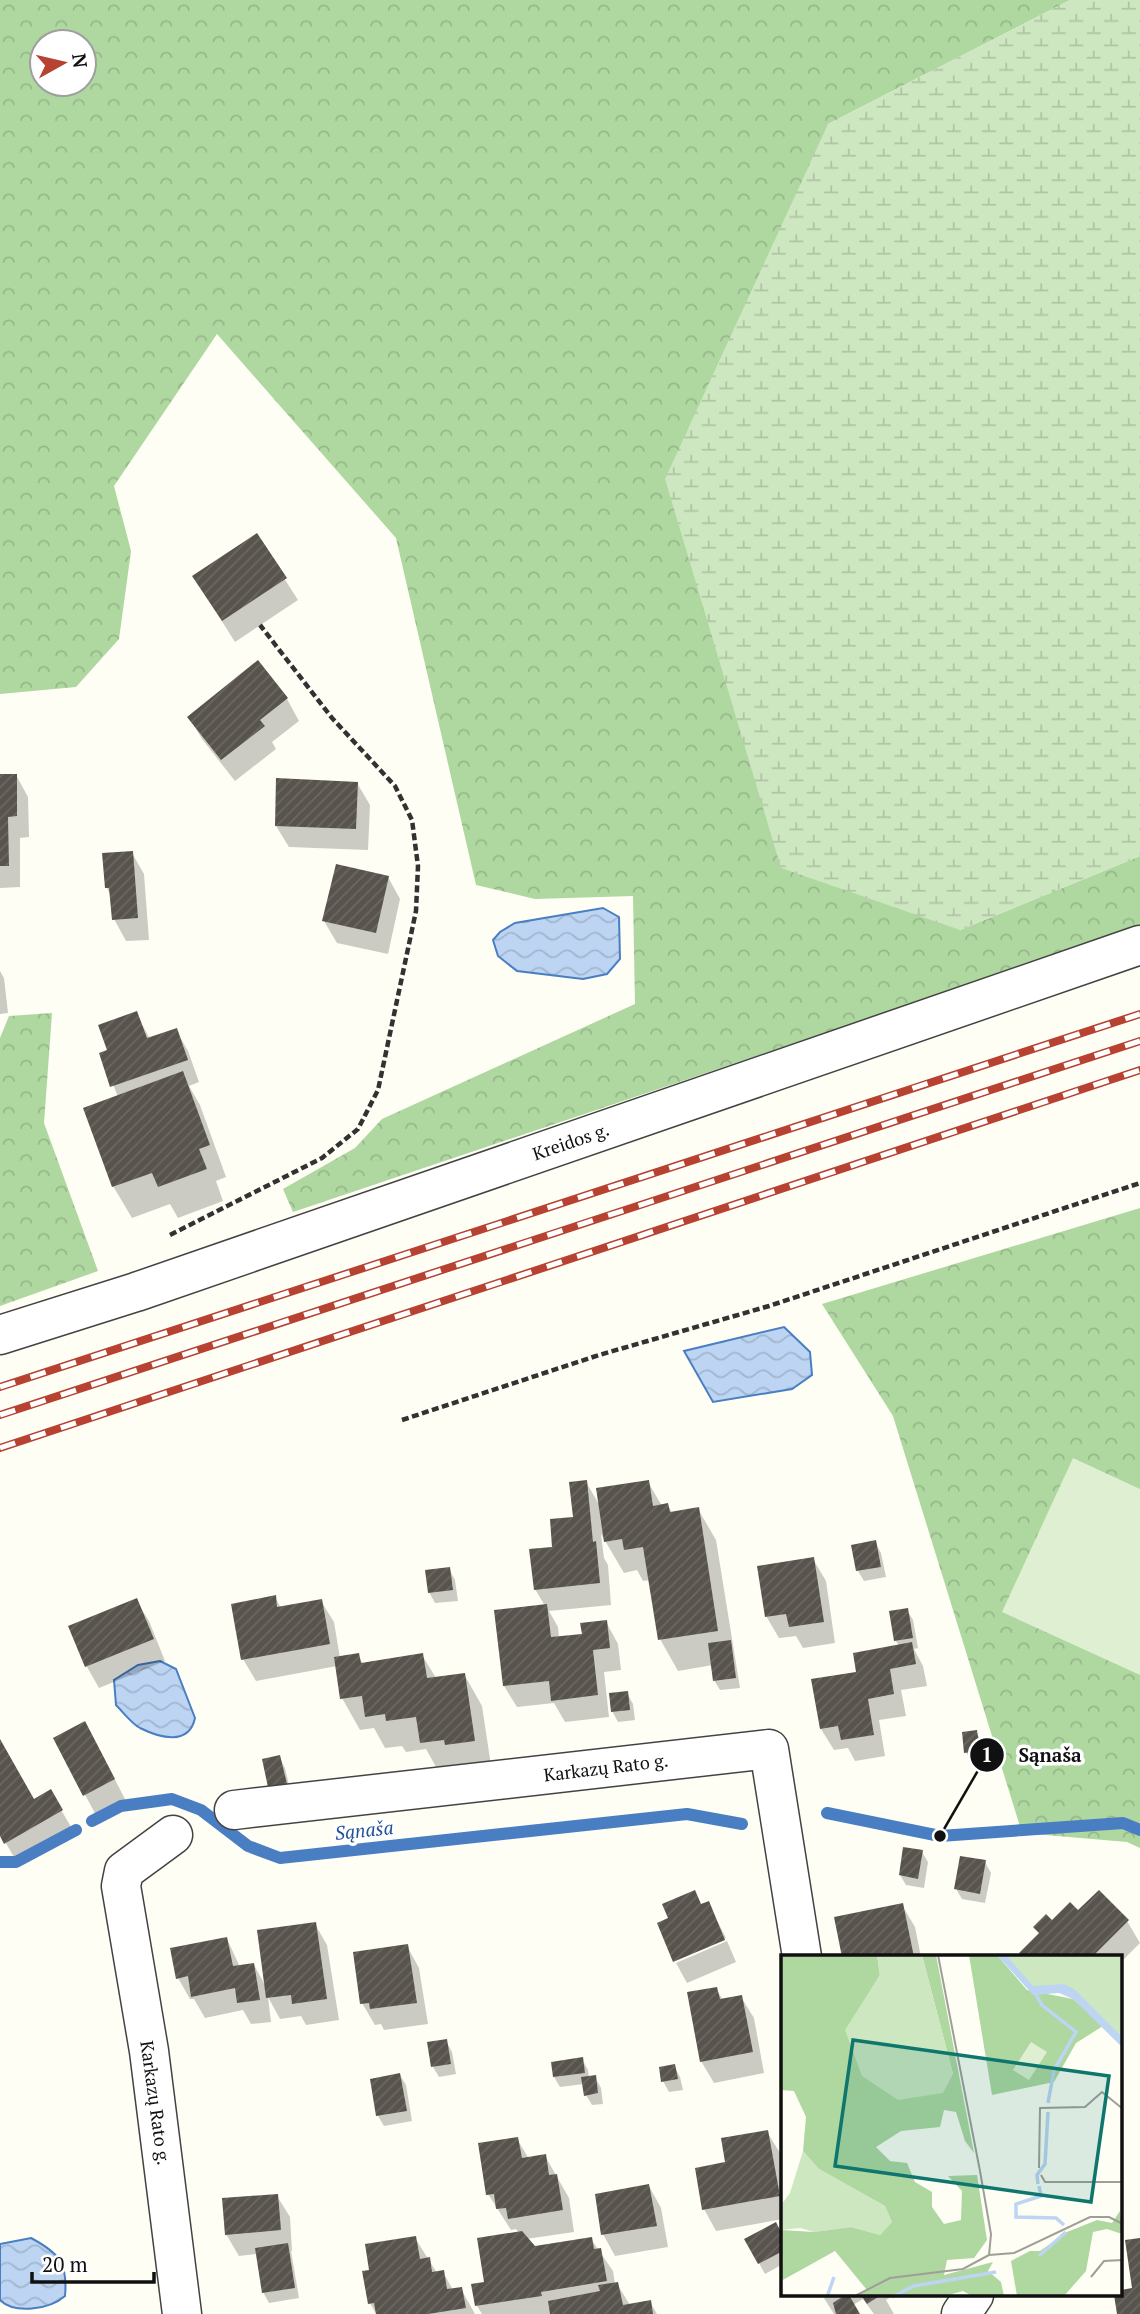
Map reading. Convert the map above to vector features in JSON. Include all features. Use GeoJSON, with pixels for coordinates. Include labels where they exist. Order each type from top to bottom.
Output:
{"type":"FeatureCollection","features":[{"type":"Feature","properties":{"kind":"street","name":"Kreidos g."},"geometry":{"type":"LineString","coordinates":[[0,1335],[149,1288],[1140,944]]}},
{"type":"Feature","properties":{"kind":"street","name":"Karkazų Rato g."},"geometry":{"type":"LineString","coordinates":[[234,1810],[769,1749],[802,1955]]}},
{"type":"Feature","properties":{"kind":"street","name":"Karkazų Rato g."},"geometry":{"type":"LineString","coordinates":[[173,1835],[124,1871],[121,1886],[149,2051],[182,2314]]}},
{"type":"Feature","properties":{"kind":"street"},"geometry":{"type":"LineString","coordinates":[[961,2314],[973,2296]]}},
{"type":"Feature","properties":{"kind":"path"},"geometry":{"type":"LineString","coordinates":[[168,1236],[322,1158],[358,1129],[378,1090],[416,911],[418,866],[412,820],[395,786],[332,718],[260,625]]}},
{"type":"Feature","properties":{"kind":"path"},"geometry":{"type":"LineString","coordinates":[[402,1420],[599,1355],[769,1306],[1140,1183]]}},
{"type":"Feature","properties":{"kind":"green space"},"geometry":{"type":"Polygon","coordinates":[[[0,0],[1070,0],[828,124],[960,930],[1140,856],[1140,927],[293,1212],[283,1189],[355,1148],[382,1119],[635,1004],[633,896],[535,899],[476,885],[396,538],[217,334],[114,486],[131,551],[119,639],[76,687],[0,694],[0,0]]]}},
{"type":"Feature","properties":{"kind":"green space"},"geometry":{"type":"Polygon","coordinates":[[[1070,0],[1140,0],[1140,856],[960,930],[781,868],[665,479],[828,124],[1070,0]]]}},
{"type":"Feature","properties":{"kind":"green space"},"geometry":{"type":"Polygon","coordinates":[[[52,1013],[44,1123],[98,1271],[0,1306],[0,1038],[9,1016],[52,1013]]]}},
{"type":"Feature","properties":{"kind":"green space"},"geometry":{"type":"Polygon","coordinates":[[[1140,1208],[1140,1848],[1127,1842],[1022,1833],[893,1416],[822,1304],[1140,1208]]]}},
{"type":"Feature","properties":{"kind":"green space"},"geometry":{"type":"Polygon","coordinates":[[[1073,1458],[1140,1489],[1140,1675],[1002,1612],[1073,1458]]]}},
{"type":"Feature","properties":{"kind":"water"},"geometry":{"type":"Polygon","coordinates":[[[603,908],[619,917],[620,959],[607,974],[583,979],[517,971],[498,956],[493,940],[515,923],[603,908]]]}},
{"type":"Feature","properties":{"kind":"water"},"geometry":{"type":"Polygon","coordinates":[[[784,1327],[810,1352],[812,1375],[792,1389],[713,1402],[684,1351],[784,1327]]]}},
{"type":"Feature","properties":{"kind":"water"},"geometry":{"type":"Polygon","coordinates":[[[160,1661],[176,1669],[195,1718],[187,1733],[180,1736],[165,1737],[140,1728],[116,1705],[114,1680],[138,1665],[160,1661]]]}},
{"type":"Feature","properties":{"kind":"water"},"geometry":{"type":"Polygon","coordinates":[[[31,2238],[49,2249],[60,2260],[65,2275],[65,2296],[41,2307],[22,2309],[0,2300],[0,2244],[31,2238]]]}},
{"type":"Feature","properties":{"kind":"building"},"geometry":{"type":"Polygon","coordinates":[[[257,533],[287,578],[222,621],[192,576],[257,533]]]}},
{"type":"Feature","properties":{"kind":"building"},"geometry":{"type":"Polygon","coordinates":[[[258,660],[288,698],[260,720],[265,726],[221,760],[187,717],[258,660]]]}},
{"type":"Feature","properties":{"kind":"building"},"geometry":{"type":"Polygon","coordinates":[[[0,774],[17,774],[17,816],[8,817],[9,866],[0,866],[0,774]]]}},
{"type":"Feature","properties":{"kind":"building"},"geometry":{"type":"Polygon","coordinates":[[[276,778],[358,782],[356,829],[275,826],[276,778]]]}},
{"type":"Feature","properties":{"kind":"building"},"geometry":{"type":"Polygon","coordinates":[[[133,851],[138,918],[112,920],[109,888],[105,888],[102,853],[133,851]]]}},
{"type":"Feature","properties":{"kind":"building"},"geometry":{"type":"Polygon","coordinates":[[[336,864],[389,876],[376,933],[322,921],[336,864]]]}},
{"type":"Feature","properties":{"kind":"building"},"geometry":{"type":"Polygon","coordinates":[[[137,1011],[147,1038],[177,1028],[188,1060],[110,1087],[99,1053],[107,1050],[98,1025],[137,1011]]]}},
{"type":"Feature","properties":{"kind":"building"},"geometry":{"type":"Polygon","coordinates":[[[183,1071],[210,1145],[199,1149],[207,1169],[158,1187],[152,1173],[112,1187],[83,1108],[183,1071]]]}},
{"type":"Feature","properties":{"kind":"building"},"geometry":{"type":"Polygon","coordinates":[[[587,1480],[600,1583],[534,1590],[529,1549],[552,1547],[550,1519],[573,1517],[569,1482],[587,1480]]]}},
{"type":"Feature","properties":{"kind":"building"},"geometry":{"type":"Polygon","coordinates":[[[649,1480],[653,1506],[668,1503],[670,1512],[699,1507],[718,1631],[658,1640],[643,1547],[624,1550],[622,1539],[604,1542],[596,1488],[649,1480]]]}},
{"type":"Feature","properties":{"kind":"building"},"geometry":{"type":"Polygon","coordinates":[[[876,1540],[881,1567],[856,1571],[851,1545],[876,1540]]]}},
{"type":"Feature","properties":{"kind":"building"},"geometry":{"type":"Polygon","coordinates":[[[814,1557],[824,1622],[789,1627],[786,1614],[765,1617],[757,1566],[814,1557]]]}},
{"type":"Feature","properties":{"kind":"building"},"geometry":{"type":"Polygon","coordinates":[[[450,1567],[453,1590],[428,1593],[425,1570],[450,1567]]]}},
{"type":"Feature","properties":{"kind":"building"},"geometry":{"type":"Polygon","coordinates":[[[276,1595],[277,1607],[322,1599],[330,1644],[241,1660],[231,1604],[276,1595]]]}},
{"type":"Feature","properties":{"kind":"building"},"geometry":{"type":"Polygon","coordinates":[[[137,1598],[154,1639],[85,1667],[68,1626],[137,1598]]]}},
{"type":"Feature","properties":{"kind":"building"},"geometry":{"type":"Polygon","coordinates":[[[547,1604],[551,1637],[582,1634],[580,1623],[607,1620],[610,1648],[593,1650],[598,1695],[551,1701],[549,1681],[503,1686],[494,1610],[547,1604]]]}},
{"type":"Feature","properties":{"kind":"building"},"geometry":{"type":"Polygon","coordinates":[[[908,1608],[913,1638],[894,1641],[889,1611],[908,1608]]]}},
{"type":"Feature","properties":{"kind":"building"},"geometry":{"type":"Polygon","coordinates":[[[731,1640],[736,1678],[713,1681],[708,1643],[731,1640]]]}},
{"type":"Feature","properties":{"kind":"building"},"geometry":{"type":"Polygon","coordinates":[[[912,1642],[916,1664],[890,1669],[894,1694],[868,1699],[874,1735],[841,1740],[838,1726],[820,1729],[811,1679],[856,1672],[853,1653],[912,1642]]]}},
{"type":"Feature","properties":{"kind":"building"},"geometry":{"type":"Polygon","coordinates":[[[359,1653],[361,1663],[423,1653],[427,1678],[465,1673],[475,1741],[445,1745],[444,1740],[420,1743],[416,1717],[386,1721],[385,1714],[365,1717],[362,1696],[340,1699],[334,1657],[359,1653]]]}},
{"type":"Feature","properties":{"kind":"building"},"geometry":{"type":"Polygon","coordinates":[[[628,1691],[630,1710],[611,1712],[609,1693],[628,1691]]]}},
{"type":"Feature","properties":{"kind":"building"},"geometry":{"type":"Polygon","coordinates":[[[85,1721],[115,1779],[83,1796],[53,1738],[85,1721]]]}},
{"type":"Feature","properties":{"kind":"building"},"geometry":{"type":"Polygon","coordinates":[[[977,1730],[980,1751],[964,1753],[962,1732],[977,1730]]]}},
{"type":"Feature","properties":{"kind":"building"},"geometry":{"type":"Polygon","coordinates":[[[0,1739],[34,1799],[51,1789],[63,1810],[4,1844],[0,1836],[0,1739]]]}},
{"type":"Feature","properties":{"kind":"building"},"geometry":{"type":"Polygon","coordinates":[[[280,1755],[288,1788],[269,1792],[262,1759],[280,1755]]]}},
{"type":"Feature","properties":{"kind":"building"},"geometry":{"type":"Polygon","coordinates":[[[903,1847],[923,1850],[918,1879],[899,1875],[903,1847]]]}},
{"type":"Feature","properties":{"kind":"building"},"geometry":{"type":"Polygon","coordinates":[[[960,1856],[986,1860],[980,1894],[954,1889],[960,1856]]]}},
{"type":"Feature","properties":{"kind":"building"},"geometry":{"type":"Polygon","coordinates":[[[695,1890],[701,1904],[709,1901],[725,1940],[673,1962],[657,1923],[668,1918],[662,1904],[695,1890]]]}},
{"type":"Feature","properties":{"kind":"building"},"geometry":{"type":"Polygon","coordinates":[[[1099,1890],[1129,1920],[1094,1955],[1019,1953],[1039,1933],[1033,1927],[1046,1914],[1052,1920],[1070,1902],[1078,1910],[1099,1890]]]}},
{"type":"Feature","properties":{"kind":"building"},"geometry":{"type":"Polygon","coordinates":[[[903,1903],[914,1955],[842,1955],[834,1917],[903,1903]]]}},
{"type":"Feature","properties":{"kind":"building"},"geometry":{"type":"Polygon","coordinates":[[[316,1922],[327,1999],[292,2004],[291,1995],[266,1998],[257,1930],[316,1922]]]}},
{"type":"Feature","properties":{"kind":"building"},"geometry":{"type":"Polygon","coordinates":[[[227,1937],[233,1966],[254,1963],[260,2000],[237,2003],[235,1988],[191,1997],[188,1976],[176,1979],[170,1948],[227,1937]]]}},
{"type":"Feature","properties":{"kind":"building"},"geometry":{"type":"Polygon","coordinates":[[[408,1944],[417,2003],[370,2009],[369,2003],[360,2004],[353,1952],[408,1944]]]}},
{"type":"Feature","properties":{"kind":"building"},"geometry":{"type":"Polygon","coordinates":[[[717,1987],[720,1999],[742,1995],[753,2052],[700,2062],[687,1992],[717,1987]]]}},
{"type":"Feature","properties":{"kind":"building"},"geometry":{"type":"Polygon","coordinates":[[[447,2039],[451,2064],[431,2067],[427,2042],[447,2039]]]}},
{"type":"Feature","properties":{"kind":"building"},"geometry":{"type":"Polygon","coordinates":[[[583,2057],[585,2073],[553,2077],[551,2062],[583,2057]]]}},
{"type":"Feature","properties":{"kind":"building"},"geometry":{"type":"Polygon","coordinates":[[[675,2064],[678,2079],[661,2082],[659,2067],[675,2064]]]}},
{"type":"Feature","properties":{"kind":"building"},"geometry":{"type":"Polygon","coordinates":[[[400,2073],[407,2111],[376,2116],[370,2079],[400,2073]]]}},
{"type":"Feature","properties":{"kind":"building"},"geometry":{"type":"Polygon","coordinates":[[[596,2075],[598,2093],[584,2096],[581,2077],[596,2075]]]}},
{"type":"Feature","properties":{"kind":"building"},"geometry":{"type":"Polygon","coordinates":[[[768,2130],[780,2196],[702,2210],[695,2168],[725,2162],[721,2138],[768,2130]]]}},
{"type":"Feature","properties":{"kind":"building"},"geometry":{"type":"Polygon","coordinates":[[[518,2137],[522,2158],[546,2154],[549,2175],[557,2174],[563,2210],[508,2219],[506,2208],[496,2209],[494,2194],[486,2195],[478,2143],[518,2137]]]}},
{"type":"Feature","properties":{"kind":"building"},"geometry":{"type":"Polygon","coordinates":[[[649,2184],[657,2226],[601,2235],[595,2194],[649,2184]]]}},
{"type":"Feature","properties":{"kind":"building"},"geometry":{"type":"Polygon","coordinates":[[[278,2194],[281,2230],[225,2235],[222,2198],[278,2194]]]}},
{"type":"Feature","properties":{"kind":"building"},"geometry":{"type":"Polygon","coordinates":[[[776,2222],[781,2232],[781,2252],[758,2264],[744,2239],[776,2222]]]}},
{"type":"Feature","properties":{"kind":"building"},"geometry":{"type":"Polygon","coordinates":[[[522,2231],[535,2246],[592,2237],[594,2249],[601,2248],[607,2281],[541,2292],[542,2296],[475,2306],[471,2284],[484,2282],[477,2238],[522,2231]]]}},
{"type":"Feature","properties":{"kind":"building"},"geometry":{"type":"Polygon","coordinates":[[[416,2236],[420,2259],[430,2257],[432,2272],[444,2270],[447,2289],[462,2287],[466,2308],[428,2314],[376,2314],[374,2303],[368,2304],[362,2271],[369,2270],[365,2244],[416,2236]]]}},
{"type":"Feature","properties":{"kind":"building"},"geometry":{"type":"Polygon","coordinates":[[[1140,2238],[1140,2314],[1117,2314],[1114,2296],[1122,2296],[1122,2290],[1132,2288],[1125,2240],[1140,2238]]]}},
{"type":"Feature","properties":{"kind":"building"},"geometry":{"type":"Polygon","coordinates":[[[288,2243],[295,2288],[262,2293],[255,2248],[288,2243]]]}},
{"type":"Feature","properties":{"kind":"building"},"geometry":{"type":"Polygon","coordinates":[[[618,2282],[623,2305],[651,2300],[653,2314],[550,2314],[548,2301],[600,2291],[598,2285],[618,2282]]]}},
{"type":"Feature","properties":{"kind":"building"},"geometry":{"type":"Polygon","coordinates":[[[844,2296],[850,2296],[860,2314],[836,2314],[833,2303],[844,2296]]]}},
{"type":"Feature","properties":{"kind":"building"},"geometry":{"type":"Polygon","coordinates":[[[862,2296],[879,2296],[867,2304],[862,2296]]]}},
{"type":"Feature","properties":{"kind":"waterway","name":"Sąnaša"},"geometry":{"type":"LineString","coordinates":[[92,1821],[121,1806],[172,1799],[201,1810],[248,1846],[280,1858],[687,1814],[742,1824]]}},
{"type":"Feature","properties":{"kind":"waterway","name":"Sąnaša"},"geometry":{"type":"LineString","coordinates":[[827,1813],[940,1836],[1123,1823],[1140,1830]]}},
{"type":"Feature","properties":{"kind":"waterway","name":"Sąnaša"},"geometry":{"type":"LineString","coordinates":[[0,1862],[16,1862],[76,1830]]}},
{"type":"Feature","properties":{"kind":"railway"},"geometry":{"type":"LineString","coordinates":[[0,1387],[1140,1014]]}},
{"type":"Feature","properties":{"kind":"railway"},"geometry":{"type":"LineString","coordinates":[[0,1415],[1140,1041]]}},
{"type":"Feature","properties":{"kind":"railway"},"geometry":{"type":"LineString","coordinates":[[0,1448],[1140,1070]]}},
{"type":"Feature","properties":{"kind":"place","name":"Sąnaša"},"geometry":{"type":"Point","coordinates":[940,1836]}}]}
